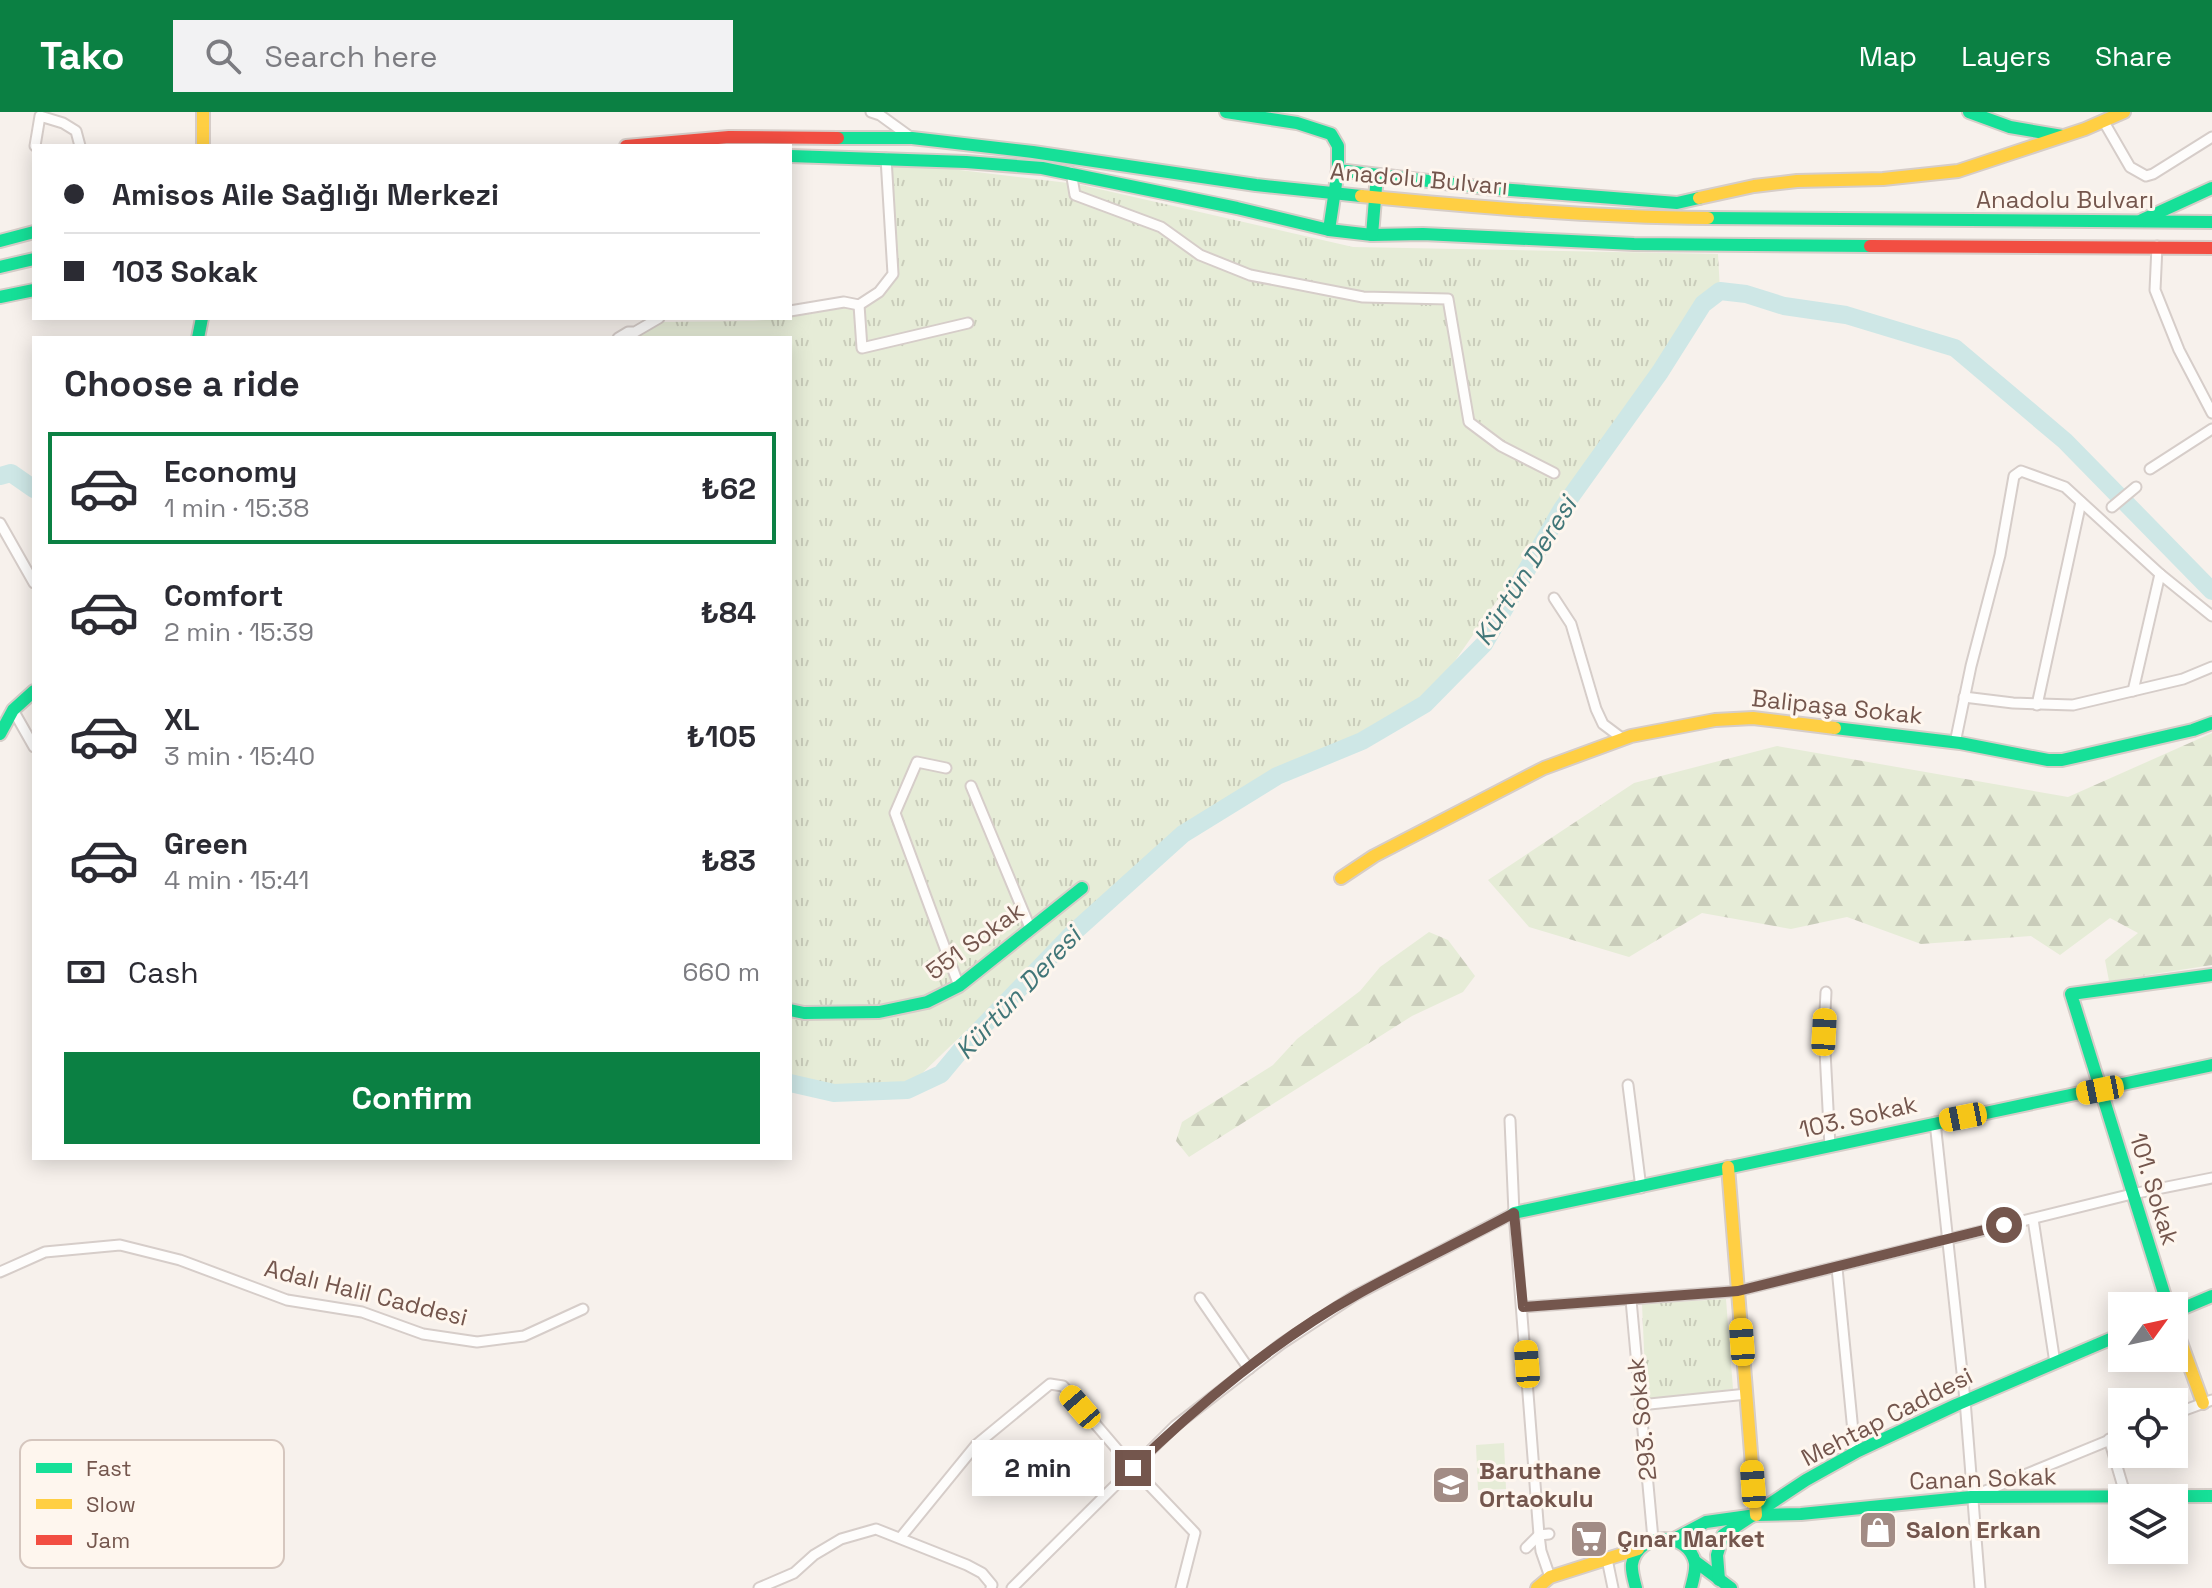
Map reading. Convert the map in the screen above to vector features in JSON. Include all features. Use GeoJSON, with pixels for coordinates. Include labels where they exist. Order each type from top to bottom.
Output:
{"type":"FeatureCollection","features":[{"type":"Feature","properties":{"kind":"main road"},"geometry":{"type":"LineString","coordinates":[[203,112],[203,144]]}},
{"type":"Feature","properties":{"kind":"main road"},"geometry":{"type":"LineString","coordinates":[[1226,112],[1313,127],[1332,134],[1337,143],[1338,170],[1329,230]]}},
{"type":"Feature","properties":{"kind":"main road"},"geometry":{"type":"LineString","coordinates":[[1969,112],[2010,127],[2065,136]]}},
{"type":"Feature","properties":{"kind":"main road"},"geometry":{"type":"LineString","coordinates":[[1338,170],[1486,188],[1677,203],[1754,186],[1797,181],[1883,179],[1958,171],[2065,136],[2124,112]]}},
{"type":"Feature","properties":{"kind":"main road","name":"Anadolu Bulvarı"},"geometry":{"type":"LineString","coordinates":[[649,144],[729,137],[912,138],[1033,152],[1240,183],[1615,217],[2212,222]]}},
{"type":"Feature","properties":{"kind":"main road","name":"Anadolu Bulvarı"},"geometry":{"type":"LineString","coordinates":[[792,156],[966,162],[1071,172],[1329,230],[1372,235],[1423,234],[1634,244],[2212,248]]}},
{"type":"Feature","properties":{"kind":"main road"},"geometry":{"type":"LineString","coordinates":[[1372,235],[1377,175]]}},
{"type":"Feature","properties":{"kind":"main road"},"geometry":{"type":"LineString","coordinates":[[2136,223],[2212,188]]}},
{"type":"Feature","properties":{"kind":"main road"},"geometry":{"type":"LineString","coordinates":[[0,241],[32,233]]}},
{"type":"Feature","properties":{"kind":"main road"},"geometry":{"type":"LineString","coordinates":[[0,267],[32,259]]}},
{"type":"Feature","properties":{"kind":"main road"},"geometry":{"type":"LineString","coordinates":[[0,297],[32,290]]}},
{"type":"Feature","properties":{"kind":"main road"},"geometry":{"type":"LineString","coordinates":[[0,734],[13,710],[32,693]]}},
{"type":"Feature","properties":{"kind":"main road","name":"Balipaşa Sokak"},"geometry":{"type":"LineString","coordinates":[[1341,878],[1374,856],[1544,768],[1623,739],[1715,720],[1753,718],[1955,743],[2062,760],[2212,723]]}},
{"type":"Feature","properties":{"kind":"main road","name":"551 Sokak"},"geometry":{"type":"LineString","coordinates":[[792,1010],[879,1012],[927,1002],[959,986],[1082,888]]}},
{"type":"Feature","properties":{"kind":"main road","name":"101. Sokak"},"geometry":{"type":"LineString","coordinates":[[2164,1292],[2071,994],[2212,975]]}},
{"type":"Feature","properties":{"kind":"main road","name":"103. Sokak"},"geometry":{"type":"LineString","coordinates":[[1514,1213],[2212,1065]]}},
{"type":"Feature","properties":{"kind":"main road"},"geometry":{"type":"LineString","coordinates":[[1719,1580],[1717,1555],[1723,1535],[1756,1515],[1728,1167]]}},
{"type":"Feature","properties":{"kind":"main road"},"geometry":{"type":"LineString","coordinates":[[2188,1306],[2212,1296]]}},
{"type":"Feature","properties":{"kind":"main road","name":"Mehtap Caddesi"},"geometry":{"type":"LineString","coordinates":[[1674,1539],[1706,1522],[1756,1515],[1855,1452],[1965,1400],[2108,1340]]}},
{"type":"Feature","properties":{"kind":"main road"},"geometry":{"type":"LineString","coordinates":[[2188,1357],[2207,1402]]}},
{"type":"Feature","properties":{"kind":"main road","name":"Canan Sokak"},"geometry":{"type":"LineString","coordinates":[[1756,1515],[1801,1514],[1971,1497],[2108,1497]]}},
{"type":"Feature","properties":{"kind":"main road","name":"Canan Sokak"},"geometry":{"type":"LineString","coordinates":[[2188,1497],[2212,1497]]}},
{"type":"Feature","properties":{"kind":"main road"},"geometry":{"type":"LineString","coordinates":[[1537,1588],[1550,1577],[1638,1549],[1653,1539],[1674,1539],[1688,1548],[1696,1562],[1731,1588]]}},
{"type":"Feature","properties":{"kind":"main road"},"geometry":{"type":"LineString","coordinates":[[1636,1588],[1630,1568],[1638,1549]]}},
{"type":"Feature","properties":{"kind":"main road"},"geometry":{"type":"LineString","coordinates":[[1691,1588],[1696,1577],[1696,1562]]}},
{"type":"Feature","properties":{"kind":"street"},"geometry":{"type":"LineString","coordinates":[[871,112],[912,138]]}},
{"type":"Feature","properties":{"kind":"street"},"geometry":{"type":"LineString","coordinates":[[35,144],[40,116],[76,131],[79,144]]}},
{"type":"Feature","properties":{"kind":"street"},"geometry":{"type":"LineString","coordinates":[[2104,122],[2130,167],[2146,176],[2212,137]]}},
{"type":"Feature","properties":{"kind":"street"},"geometry":{"type":"LineString","coordinates":[[792,311],[844,302],[859,305],[879,292],[893,274],[885,158]]}},
{"type":"Feature","properties":{"kind":"street"},"geometry":{"type":"LineString","coordinates":[[1071,172],[1075,195],[1161,227],[1200,255],[1250,275],[1363,297],[1448,299],[1469,422],[1501,446],[1554,473]]}},
{"type":"Feature","properties":{"kind":"street"},"geometry":{"type":"LineString","coordinates":[[2157,246],[2155,290],[2179,350],[2212,413]]}},
{"type":"Feature","properties":{"kind":"street"},"geometry":{"type":"LineString","coordinates":[[859,305],[862,348],[968,323]]}},
{"type":"Feature","properties":{"kind":"street"},"geometry":{"type":"LineString","coordinates":[[622,336],[655,320]]}},
{"type":"Feature","properties":{"kind":"street"},"geometry":{"type":"LineString","coordinates":[[2150,469],[2212,429]]}},
{"type":"Feature","properties":{"kind":"street"},"geometry":{"type":"LineString","coordinates":[[1955,743],[2000,555],[2014,476],[2021,471],[2065,487],[2160,574],[2212,616]]}},
{"type":"Feature","properties":{"kind":"street"},"geometry":{"type":"LineString","coordinates":[[2112,507],[2136,487]]}},
{"type":"Feature","properties":{"kind":"street"},"geometry":{"type":"LineString","coordinates":[[2037,705],[2081,502]]}},
{"type":"Feature","properties":{"kind":"street"},"geometry":{"type":"LineString","coordinates":[[0,523],[32,579]]}},
{"type":"Feature","properties":{"kind":"street"},"geometry":{"type":"LineString","coordinates":[[2133,691],[2160,574]]}},
{"type":"Feature","properties":{"kind":"street"},"geometry":{"type":"LineString","coordinates":[[1554,598],[1571,624],[1603,724],[1623,739]]}},
{"type":"Feature","properties":{"kind":"street"},"geometry":{"type":"LineString","coordinates":[[1964,697],[2037,705],[2073,705],[2183,679],[2212,667]]}},
{"type":"Feature","properties":{"kind":"street"},"geometry":{"type":"LineString","coordinates":[[13,710],[32,743]]}},
{"type":"Feature","properties":{"kind":"street"},"geometry":{"type":"LineString","coordinates":[[946,768],[917,762],[895,813],[959,986]]}},
{"type":"Feature","properties":{"kind":"street"},"geometry":{"type":"LineString","coordinates":[[971,786],[1031,930]]}},
{"type":"Feature","properties":{"kind":"street"},"geometry":{"type":"LineString","coordinates":[[1826,992],[1824,1032],[1830,1147]]}},
{"type":"Feature","properties":{"kind":"street"},"geometry":{"type":"LineString","coordinates":[[1628,1085],[1641,1188]]}},
{"type":"Feature","properties":{"kind":"street"},"geometry":{"type":"LineString","coordinates":[[1510,1120],[1514,1213],[1544,1535],[1541,1551],[1550,1577]]}},
{"type":"Feature","properties":{"kind":"street"},"geometry":{"type":"LineString","coordinates":[[1935,1122],[1965,1400],[1980,1588]]}},
{"type":"Feature","properties":{"kind":"street"},"geometry":{"type":"LineString","coordinates":[[1523,1307],[1738,1291],[1947,1238],[2212,1178]]}},
{"type":"Feature","properties":{"kind":"street"},"geometry":{"type":"LineString","coordinates":[[1012,1588],[1175,1426],[1249,1369],[1354,1296],[1514,1213]]}},
{"type":"Feature","properties":{"kind":"street"},"geometry":{"type":"LineString","coordinates":[[2033,1219],[2055,1363]]}},
{"type":"Feature","properties":{"kind":"street","name":"Adalı Halil Caddesi"},"geometry":{"type":"LineString","coordinates":[[0,1272],[45,1252],[120,1245],[180,1260],[287,1300],[362,1312],[423,1334],[477,1342],[524,1336],[583,1309]]}},
{"type":"Feature","properties":{"kind":"street"},"geometry":{"type":"LineString","coordinates":[[1837,1268],[1855,1452]]}},
{"type":"Feature","properties":{"kind":"street"},"geometry":{"type":"LineString","coordinates":[[1200,1298],[1249,1369]]}},
{"type":"Feature","properties":{"kind":"street","name":"293. Sokak"},"geometry":{"type":"LineString","coordinates":[[1631,1300],[1653,1539]]}},
{"type":"Feature","properties":{"kind":"street"},"geometry":{"type":"LineString","coordinates":[[901,1537],[976,1445],[1050,1384],[1063,1386],[1133,1468],[1195,1533],[1181,1588]]}},
{"type":"Feature","properties":{"kind":"street"},"geometry":{"type":"LineString","coordinates":[[1640,1405],[1747,1394]]}},
{"type":"Feature","properties":{"kind":"street"},"geometry":{"type":"LineString","coordinates":[[2188,1409],[2207,1402]]}},
{"type":"Feature","properties":{"kind":"street"},"geometry":{"type":"LineString","coordinates":[[1971,1497],[2108,1439]]}},
{"type":"Feature","properties":{"kind":"street"},"geometry":{"type":"LineString","coordinates":[[759,1588],[794,1573],[814,1555],[841,1539],[876,1529],[967,1565],[982,1573],[991,1588]]}},
{"type":"Feature","properties":{"kind":"street"},"geometry":{"type":"LineString","coordinates":[[1526,1548],[1544,1535]]}},
{"type":"Feature","properties":{"kind":"street"},"geometry":{"type":"LineString","coordinates":[[1607,1559],[1613,1588]]}},
{"type":"Feature","properties":{"kind":"green space"},"geometry":{"type":"Polygon","coordinates":[[[893,162],[1077,184],[1353,247],[1718,254],[1720,291],[1703,304],[1425,704],[1277,776],[1183,834],[1112,890],[911,1084],[834,1093],[792,1081],[792,336],[636,336],[659,322],[792,320],[792,313],[811,308],[872,303],[897,276],[889,168],[893,162]]]}},
{"type":"Feature","properties":{"kind":"green space"},"geometry":{"type":"Polygon","coordinates":[[[2212,733],[2212,965],[2109,981],[2105,960],[2138,933],[2110,918],[2060,955],[2031,936],[1921,944],[1847,917],[1791,929],[1702,913],[1629,957],[1529,927],[1488,880],[1634,783],[1777,746],[2068,797],[2212,733]]]}},
{"type":"Feature","properties":{"kind":"green space"},"geometry":{"type":"Polygon","coordinates":[[[1429,932],[1448,940],[1475,976],[1463,992],[1412,1016],[1189,1157],[1176,1141],[1182,1122],[1273,1065],[1297,1039],[1360,991],[1380,967],[1429,932]]]}},
{"type":"Feature","properties":{"kind":"green space"},"geometry":{"type":"Polygon","coordinates":[[[1726,1299],[1733,1389],[1652,1399],[1646,1395],[1642,1304],[1726,1299]]]}},
{"type":"Feature","properties":{"kind":"green space"},"geometry":{"type":"Polygon","coordinates":[[[1504,1443],[1506,1489],[1478,1490],[1476,1445],[1504,1443]]]}},
{"type":"Feature","properties":{"kind":"waterway","name":"Kürtün Deresi"},"geometry":{"type":"LineString","coordinates":[[792,1083],[834,1093],[907,1090],[941,1074],[1073,933],[1183,834],[1277,776],[1362,741],[1425,704],[1484,644],[1562,509],[1660,372],[1703,304],[1720,291],[1746,294],[1784,306],[1846,315],[1955,348],[2065,441],[2212,591]]}},
{"type":"Feature","properties":{"kind":"waterway","name":"Kürtün Deresi"},"geometry":{"type":"LineString","coordinates":[[0,476],[11,473],[32,488]]}},
{"type":"Feature","properties":{"kind":"traffic: fast"},"geometry":{"type":"LineString","coordinates":[[1226,112],[1297,123],[1331,134],[1338,146],[1338,170],[1486,188],[1677,203],[1699,198]]}},
{"type":"Feature","properties":{"kind":"traffic: fast"},"geometry":{"type":"LineString","coordinates":[[1969,112],[2010,127],[2062,136]]}},
{"type":"Feature","properties":{"kind":"traffic: fast"},"geometry":{"type":"LineString","coordinates":[[838,138],[912,138],[1033,152],[1256,185],[1361,196]]}},
{"type":"Feature","properties":{"kind":"traffic: fast"},"geometry":{"type":"LineString","coordinates":[[792,156],[1042,168],[1329,230],[1372,235],[1423,234],[1634,244],[1870,246]]}},
{"type":"Feature","properties":{"kind":"traffic: fast"},"geometry":{"type":"LineString","coordinates":[[1329,230],[1338,170]]}},
{"type":"Feature","properties":{"kind":"traffic: fast"},"geometry":{"type":"LineString","coordinates":[[1372,235],[1377,175]]}},
{"type":"Feature","properties":{"kind":"traffic: fast"},"geometry":{"type":"LineString","coordinates":[[2142,220],[2212,188]]}},
{"type":"Feature","properties":{"kind":"traffic: fast"},"geometry":{"type":"LineString","coordinates":[[1708,218],[2212,222]]}},
{"type":"Feature","properties":{"kind":"traffic: fast"},"geometry":{"type":"LineString","coordinates":[[0,241],[32,233]]}},
{"type":"Feature","properties":{"kind":"traffic: fast"},"geometry":{"type":"LineString","coordinates":[[0,267],[32,259]]}},
{"type":"Feature","properties":{"kind":"traffic: fast"},"geometry":{"type":"LineString","coordinates":[[0,297],[32,290]]}},
{"type":"Feature","properties":{"kind":"traffic: fast"},"geometry":{"type":"LineString","coordinates":[[198,336],[202,320]]}},
{"type":"Feature","properties":{"kind":"traffic: fast"},"geometry":{"type":"LineString","coordinates":[[0,734],[13,710],[32,693]]}},
{"type":"Feature","properties":{"kind":"traffic: fast"},"geometry":{"type":"LineString","coordinates":[[1835,728],[1960,743],[2062,760],[2212,723]]}},
{"type":"Feature","properties":{"kind":"traffic: fast"},"geometry":{"type":"LineString","coordinates":[[792,1010],[879,1012],[927,1002],[959,986],[1082,888]]}},
{"type":"Feature","properties":{"kind":"traffic: fast"},"geometry":{"type":"LineString","coordinates":[[2164,1292],[2071,994],[2212,975]]}},
{"type":"Feature","properties":{"kind":"traffic: fast"},"geometry":{"type":"LineString","coordinates":[[1514,1213],[2212,1065]]}},
{"type":"Feature","properties":{"kind":"traffic: fast"},"geometry":{"type":"LineString","coordinates":[[2188,1306],[2212,1296]]}},
{"type":"Feature","properties":{"kind":"traffic: fast"},"geometry":{"type":"LineString","coordinates":[[1719,1580],[1717,1555],[1723,1535],[1806,1480],[1858,1451],[1956,1405],[2108,1340]]}},
{"type":"Feature","properties":{"kind":"traffic: fast"},"geometry":{"type":"LineString","coordinates":[[1674,1539],[1706,1522],[1971,1497],[2212,1496]]}},
{"type":"Feature","properties":{"kind":"traffic: fast"},"geometry":{"type":"LineString","coordinates":[[1636,1588],[1632,1567],[1636,1553],[1644,1545],[1664,1539],[1683,1545],[1691,1553],[1695,1563],[1691,1588]]}},
{"type":"Feature","properties":{"kind":"traffic: fast"},"geometry":{"type":"LineString","coordinates":[[1696,1562],[1731,1588]]}},
{"type":"Feature","properties":{"kind":"traffic: slow"},"geometry":{"type":"LineString","coordinates":[[203,112],[203,144]]}},
{"type":"Feature","properties":{"kind":"traffic: slow"},"geometry":{"type":"LineString","coordinates":[[1699,198],[1754,186],[1797,181],[1883,179],[1958,171],[2085,129],[2124,112]]}},
{"type":"Feature","properties":{"kind":"traffic: slow"},"geometry":{"type":"LineString","coordinates":[[1361,196],[1577,214],[1708,218]]}},
{"type":"Feature","properties":{"kind":"traffic: slow"},"geometry":{"type":"LineString","coordinates":[[1341,878],[1374,856],[1544,768],[1631,736],[1715,720],[1753,718],[1835,728]]}},
{"type":"Feature","properties":{"kind":"traffic: slow"},"geometry":{"type":"LineString","coordinates":[[1728,1167],[1756,1515]]}},
{"type":"Feature","properties":{"kind":"traffic: slow"},"geometry":{"type":"LineString","coordinates":[[2188,1362],[2203,1403]]}},
{"type":"Feature","properties":{"kind":"traffic: slow"},"geometry":{"type":"LineString","coordinates":[[1537,1588],[1550,1577],[1638,1549]]}},
{"type":"Feature","properties":{"kind":"traffic: jam"},"geometry":{"type":"LineString","coordinates":[[649,144],[729,137],[838,138]]}},
{"type":"Feature","properties":{"kind":"traffic: jam"},"geometry":{"type":"LineString","coordinates":[[1870,246],[2212,248]]}},
{"type":"Feature","properties":{"kind":"place","name":"Baruthane Ortaokulu"},"geometry":{"type":"Point","coordinates":[1451,1485]}},
{"type":"Feature","properties":{"kind":"place","name":"Salon Erkan"},"geometry":{"type":"Point","coordinates":[1878,1530]}},
{"type":"Feature","properties":{"kind":"place","name":"Çınar Market"},"geometry":{"type":"Point","coordinates":[1589,1539]}},
{"type":"Feature","properties":{"kind":"route"},"geometry":{"type":"LineString","coordinates":[[1133,1468],[1175,1426],[1281,1344],[1354,1296],[1514,1213],[1523,1307],[1738,1291],[2004,1225]]}}]}
